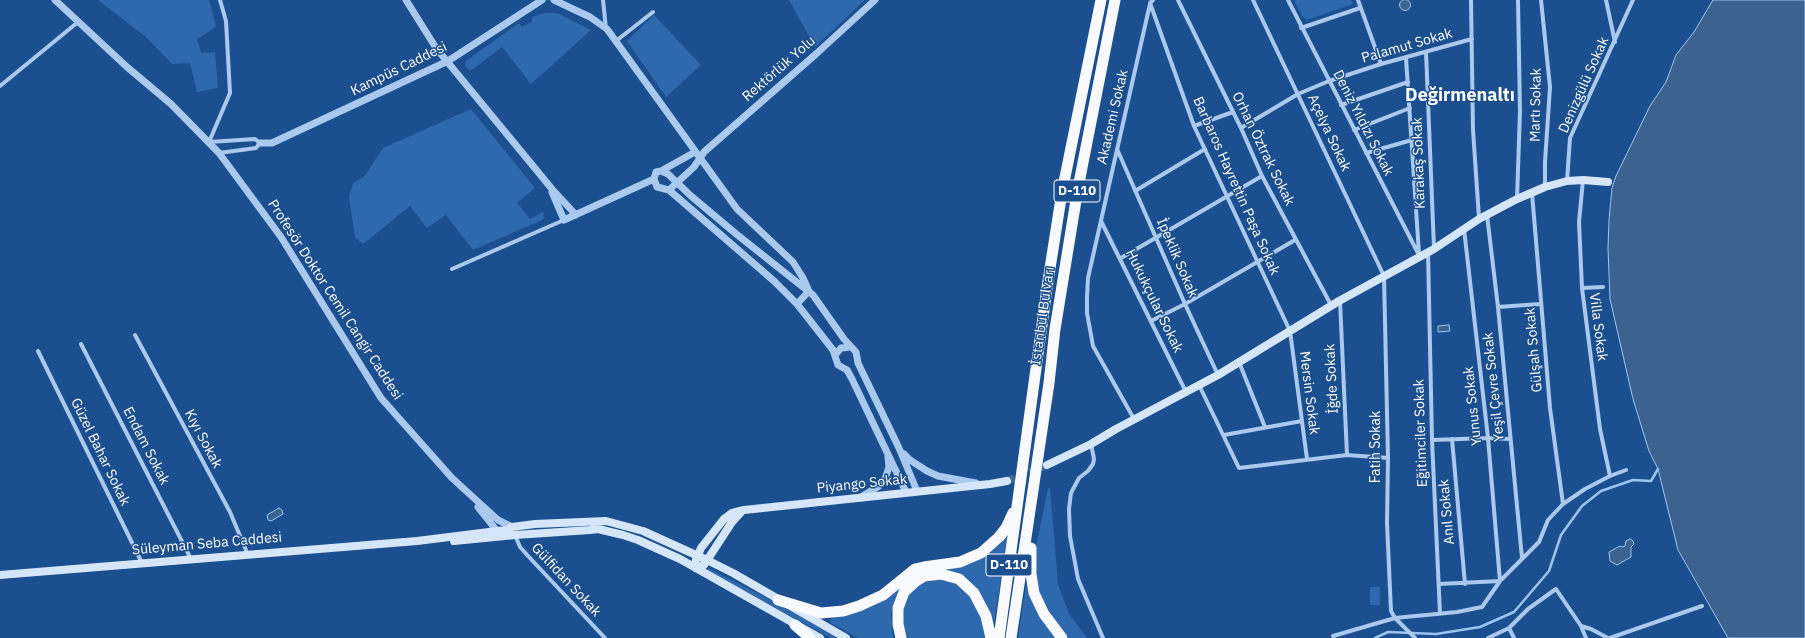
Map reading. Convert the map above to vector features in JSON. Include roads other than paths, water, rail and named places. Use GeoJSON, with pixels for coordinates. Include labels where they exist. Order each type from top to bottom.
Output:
{"type":"FeatureCollection","features":[{"type":"Feature","properties":{"kind":"highway","name":"İstanbul Bulvarı"},"geometry":{"type":"LineString","coordinates":[[999,638],[1048,281],[1062,192],[1101,0]]}},
{"type":"Feature","properties":{"kind":"highway","name":"İstanbul Bulvarı"},"geometry":{"type":"LineString","coordinates":[[1011,638],[1033,497],[1055,329],[1078,188],[1115,0]]}},
{"type":"Feature","properties":{"kind":"highway"},"geometry":{"type":"LineString","coordinates":[[778,600],[816,612],[843,611],[870,602],[883,595],[915,569],[949,564],[971,558],[991,546],[1006,528],[1015,508],[1020,491]]}},
{"type":"Feature","properties":{"kind":"highway"},"geometry":{"type":"LineString","coordinates":[[1033,497],[1030,564],[1031,582],[1034,593],[1044,614],[1062,638]]}},
{"type":"Feature","properties":{"kind":"highway"},"geometry":{"type":"LineString","coordinates":[[901,638],[898,624],[898,608],[904,592],[924,576],[941,574],[959,579],[974,594],[986,616],[991,638]]}},
{"type":"Feature","properties":{"kind":"highway"},"geometry":{"type":"LineString","coordinates":[[795,625],[810,638]]}},
{"type":"Feature","properties":{"kind":"main road"},"geometry":{"type":"LineString","coordinates":[[1047,465],[1091,444],[1218,375],[1331,306],[1431,250],[1479,219],[1517,199],[1545,187],[1567,181],[1583,180],[1608,182]]}},
{"type":"Feature","properties":{"kind":"main road","name":"Piyango Sokak"},"geometry":{"type":"LineString","coordinates":[[697,555],[724,519],[732,513],[744,510],[1007,481]]}},
{"type":"Feature","properties":{"kind":"main road"},"geometry":{"type":"LineString","coordinates":[[697,555],[696,568],[704,565],[732,522],[744,510]]}},
{"type":"Feature","properties":{"kind":"main road","name":"Süleyman Seba Caddesi"},"geometry":{"type":"LineString","coordinates":[[0,575],[500,534],[568,522],[606,522],[643,531],[697,555],[734,573],[778,600],[846,638]]}},
{"type":"Feature","properties":{"kind":"main road","name":"Süleyman Seba Caddesi"},"geometry":{"type":"LineString","coordinates":[[514,531],[594,529],[608,531],[638,540],[696,568],[820,638]]}},
{"type":"Feature","properties":{"kind":"street","name":"Profesör Doktor Cemil Cangir Caddesi"},"geometry":{"type":"LineString","coordinates":[[55,0],[170,104],[209,142],[281,236],[381,398],[452,478],[498,520],[514,531]]}},
{"type":"Feature","properties":{"kind":"street"},"geometry":{"type":"LineString","coordinates":[[219,154],[256,148],[260,143],[255,139],[209,142],[230,93],[226,21],[220,0]]}},
{"type":"Feature","properties":{"kind":"street"},"geometry":{"type":"LineString","coordinates":[[406,0],[436,48],[552,189],[576,215]]}},
{"type":"Feature","properties":{"kind":"street","name":"Kampüs Caddesi"},"geometry":{"type":"LineString","coordinates":[[260,143],[272,143],[448,61],[542,0]]}},
{"type":"Feature","properties":{"kind":"street"},"geometry":{"type":"LineString","coordinates":[[554,0],[590,18],[606,29],[737,209],[793,262],[809,291],[856,352],[858,363],[899,448],[917,491]]}},
{"type":"Feature","properties":{"kind":"street"},"geometry":{"type":"LineString","coordinates":[[603,0],[606,29]]}},
{"type":"Feature","properties":{"kind":"street","name":"Rektörlük Yolu"},"geometry":{"type":"LineString","coordinates":[[697,155],[704,152],[875,0]]}},
{"type":"Feature","properties":{"kind":"street","name":"Orhan Öztrak Sokak"},"geometry":{"type":"LineString","coordinates":[[1178,0],[1241,128],[1262,176],[1331,306]]}},
{"type":"Feature","properties":{"kind":"street","name":"Açelya Sokak"},"geometry":{"type":"LineString","coordinates":[[1253,0],[1384,276]]}},
{"type":"Feature","properties":{"kind":"street","name":"Deniz Yıldızı Sokak"},"geometry":{"type":"LineString","coordinates":[[1288,0],[1420,256]]}},
{"type":"Feature","properties":{"kind":"street"},"geometry":{"type":"LineString","coordinates":[[1358,0],[1381,64]]}},
{"type":"Feature","properties":{"kind":"street"},"geometry":{"type":"LineString","coordinates":[[1471,0],[1473,130],[1479,219]]}},
{"type":"Feature","properties":{"kind":"street"},"geometry":{"type":"LineString","coordinates":[[1517,199],[1520,111],[1518,0]]}},
{"type":"Feature","properties":{"kind":"street","name":"Martı Sokak"},"geometry":{"type":"LineString","coordinates":[[1541,0],[1550,87],[1545,162],[1545,187]]}},
{"type":"Feature","properties":{"kind":"street"},"geometry":{"type":"LineString","coordinates":[[1610,0],[1606,0],[1615,42]]}},
{"type":"Feature","properties":{"kind":"street","name":"Denizgülü Sokak"},"geometry":{"type":"LineString","coordinates":[[1567,181],[1570,138],[1633,0]]}},
{"type":"Feature","properties":{"kind":"street","name":"Barbaros Hayrettin Paşa Sokak"},"geometry":{"type":"LineString","coordinates":[[1151,1],[1194,126],[1290,331]]}},
{"type":"Feature","properties":{"kind":"street","name":"Akademi Sokak"},"geometry":{"type":"LineString","coordinates":[[1134,420],[1094,350],[1089,329],[1087,302],[1088,278],[1151,1]]}},
{"type":"Feature","properties":{"kind":"street"},"geometry":{"type":"LineString","coordinates":[[1302,28],[1360,8]]}},
{"type":"Feature","properties":{"kind":"street"},"geometry":{"type":"LineString","coordinates":[[616,41],[653,12]]}},
{"type":"Feature","properties":{"kind":"street"},"geometry":{"type":"LineString","coordinates":[[0,86],[78,22]]}},
{"type":"Feature","properties":{"kind":"street","name":"Palamut Sokak"},"geometry":{"type":"LineString","coordinates":[[1241,128],[1298,94],[1329,81],[1381,64],[1472,39]]}},
{"type":"Feature","properties":{"kind":"street","name":"Karakaş Sokak"},"geometry":{"type":"LineString","coordinates":[[1426,52],[1431,250]]}},
{"type":"Feature","properties":{"kind":"street"},"geometry":{"type":"LineString","coordinates":[[1406,58],[1420,256]]}},
{"type":"Feature","properties":{"kind":"street"},"geometry":{"type":"LineString","coordinates":[[1341,105],[1408,82]]}},
{"type":"Feature","properties":{"kind":"street"},"geometry":{"type":"LineString","coordinates":[[1354,130],[1410,108]]}},
{"type":"Feature","properties":{"kind":"street"},"geometry":{"type":"LineString","coordinates":[[1194,126],[1233,112]]}},
{"type":"Feature","properties":{"kind":"street"},"geometry":{"type":"LineString","coordinates":[[1366,153],[1412,140]]}},
{"type":"Feature","properties":{"kind":"street","name":"İpeklik Sokak"},"geometry":{"type":"LineString","coordinates":[[1117,148],[1185,304],[1218,375]]}},
{"type":"Feature","properties":{"kind":"street"},"geometry":{"type":"LineString","coordinates":[[1135,191],[1205,149]]}},
{"type":"Feature","properties":{"kind":"street"},"geometry":{"type":"LineString","coordinates":[[697,155],[656,172],[654,179],[657,187],[669,190],[764,272],[797,304],[833,350],[838,365],[847,370],[906,492]]}},
{"type":"Feature","properties":{"kind":"street"},"geometry":{"type":"LineString","coordinates":[[669,190],[694,167],[697,155]]}},
{"type":"Feature","properties":{"kind":"street"},"geometry":{"type":"LineString","coordinates":[[661,171],[668,174],[735,233],[809,291]]}},
{"type":"Feature","properties":{"kind":"street"},"geometry":{"type":"LineString","coordinates":[[1121,258],[1262,176]]}},
{"type":"Feature","properties":{"kind":"street"},"geometry":{"type":"LineString","coordinates":[[452,269],[654,179]]}},
{"type":"Feature","properties":{"kind":"street","name":"Villa Sokak"},"geometry":{"type":"LineString","coordinates":[[1583,180],[1579,222],[1582,288],[1600,429],[1610,476]]}},
{"type":"Feature","properties":{"kind":"street"},"geometry":{"type":"LineString","coordinates":[[552,189],[564,220]]}},
{"type":"Feature","properties":{"kind":"street","name":"Gülşah Sokak"},"geometry":{"type":"LineString","coordinates":[[1532,193],[1540,304],[1550,408],[1563,504]]}},
{"type":"Feature","properties":{"kind":"street","name":"Yeşil Çevre Sokak"},"geometry":{"type":"LineString","coordinates":[[1487,215],[1498,307],[1522,558]]}},
{"type":"Feature","properties":{"kind":"street","name":"Hukukçular Sokak"},"geometry":{"type":"LineString","coordinates":[[1101,220],[1186,392]]}},
{"type":"Feature","properties":{"kind":"street","name":"Yunus Sokak"},"geometry":{"type":"LineString","coordinates":[[1464,228],[1488,438],[1500,581]]}},
{"type":"Feature","properties":{"kind":"street"},"geometry":{"type":"LineString","coordinates":[[1151,321],[1185,304],[1295,240]]}},
{"type":"Feature","properties":{"kind":"street","name":"Eğitimciler Sokak"},"geometry":{"type":"LineString","coordinates":[[1431,250],[1432,440],[1440,614]]}},
{"type":"Feature","properties":{"kind":"street","name":"Fatih Sokak"},"geometry":{"type":"LineString","coordinates":[[1384,276],[1388,458],[1387,523],[1391,611],[1395,618]]}},
{"type":"Feature","properties":{"kind":"street"},"geometry":{"type":"LineString","coordinates":[[1582,288],[1603,287]]}},
{"type":"Feature","properties":{"kind":"street"},"geometry":{"type":"LineString","coordinates":[[797,304],[809,291]]}},
{"type":"Feature","properties":{"kind":"street","name":"İğde Sokak"},"geometry":{"type":"LineString","coordinates":[[1340,301],[1347,455]]}},
{"type":"Feature","properties":{"kind":"street"},"geometry":{"type":"LineString","coordinates":[[1498,307],[1540,304]]}},
{"type":"Feature","properties":{"kind":"street","name":"Mersin Sokak"},"geometry":{"type":"LineString","coordinates":[[1290,331],[1307,459]]}},
{"type":"Feature","properties":{"kind":"street","name":"Kıyı Sokak"},"geometry":{"type":"LineString","coordinates":[[135,335],[230,512],[248,555]]}},
{"type":"Feature","properties":{"kind":"street","name":"Endam Sokak"},"geometry":{"type":"LineString","coordinates":[[81,344],[191,559]]}},
{"type":"Feature","properties":{"kind":"street"},"geometry":{"type":"LineString","coordinates":[[835,355],[841,348],[851,347]]}},
{"type":"Feature","properties":{"kind":"street","name":"Güzel Bahar Sokak"},"geometry":{"type":"LineString","coordinates":[[38,351],[142,563]]}},
{"type":"Feature","properties":{"kind":"street"},"geometry":{"type":"LineString","coordinates":[[1239,362],[1265,427]]}},
{"type":"Feature","properties":{"kind":"street"},"geometry":{"type":"LineString","coordinates":[[847,370],[853,368],[858,363]]}},
{"type":"Feature","properties":{"kind":"street"},"geometry":{"type":"LineString","coordinates":[[1199,385],[1239,468],[1347,455],[1388,458]]}},
{"type":"Feature","properties":{"kind":"street"},"geometry":{"type":"LineString","coordinates":[[1224,435],[1302,421]]}},
{"type":"Feature","properties":{"kind":"street"},"geometry":{"type":"LineString","coordinates":[[1432,440],[1488,438],[1510,439]]}},
{"type":"Feature","properties":{"kind":"street","name":"Anıl Sokak"},"geometry":{"type":"LineString","coordinates":[[1452,439],[1465,584]]}},
{"type":"Feature","properties":{"kind":"street"},"geometry":{"type":"LineString","coordinates":[[1091,444],[1094,459],[1093,464],[1079,478],[1072,493],[1069,510],[1070,536],[1078,580],[1103,638]]}},
{"type":"Feature","properties":{"kind":"street"},"geometry":{"type":"LineString","coordinates":[[861,497],[879,486],[888,474],[889,462],[885,448]]}},
{"type":"Feature","properties":{"kind":"street"},"geometry":{"type":"LineString","coordinates":[[899,448],[910,460],[938,476],[982,484]]}},
{"type":"Feature","properties":{"kind":"street"},"geometry":{"type":"LineString","coordinates":[[1333,636],[1395,618],[1457,612],[1482,607],[1500,581],[1539,542],[1548,520],[1563,504],[1585,489],[1610,476],[1626,470]]}},
{"type":"Feature","properties":{"kind":"street","name":"Profesör Doktor Cemil Cangir Caddesi"},"geometry":{"type":"LineString","coordinates":[[473,498],[500,534]]}},
{"type":"Feature","properties":{"kind":"street","name":"Gülfidan Sokak"},"geometry":{"type":"LineString","coordinates":[[514,531],[520,547],[605,638]]}},
{"type":"Feature","properties":{"kind":"street"},"geometry":{"type":"LineString","coordinates":[[1439,584],[1465,584],[1500,581]]}},
{"type":"Feature","properties":{"kind":"street"},"geometry":{"type":"LineString","coordinates":[[1488,638],[1509,628],[1528,609],[1556,589],[1581,626],[1586,638]]}},
{"type":"Feature","properties":{"kind":"street"},"geometry":{"type":"LineString","coordinates":[[1581,626],[1592,629],[1609,638],[1702,606]]}},
{"type":"Feature","properties":{"kind":"street"},"geometry":{"type":"LineString","coordinates":[[1395,618],[1415,638]]}},
{"type":"Feature","properties":{"kind":"street"},"geometry":{"type":"LineString","coordinates":[[1509,628],[1514,638]]}},
{"type":"Feature","properties":{"kind":"waterway"},"geometry":{"type":"LineString","coordinates":[[1375,638],[1388,632],[1436,634],[1480,627],[1514,612],[1549,571],[1561,535],[1582,506],[1601,491],[1633,480],[1651,481],[1658,469]]}},
{"type":"Feature","properties":{"kind":"tunnel"},"geometry":{"type":"LineString","coordinates":[[1007,481],[1047,465]]}},
{"type":"Feature","properties":{"kind":"district","name":"Değirmenaltı"},"geometry":{"type":"Point","coordinates":[1460,96]}}]}
